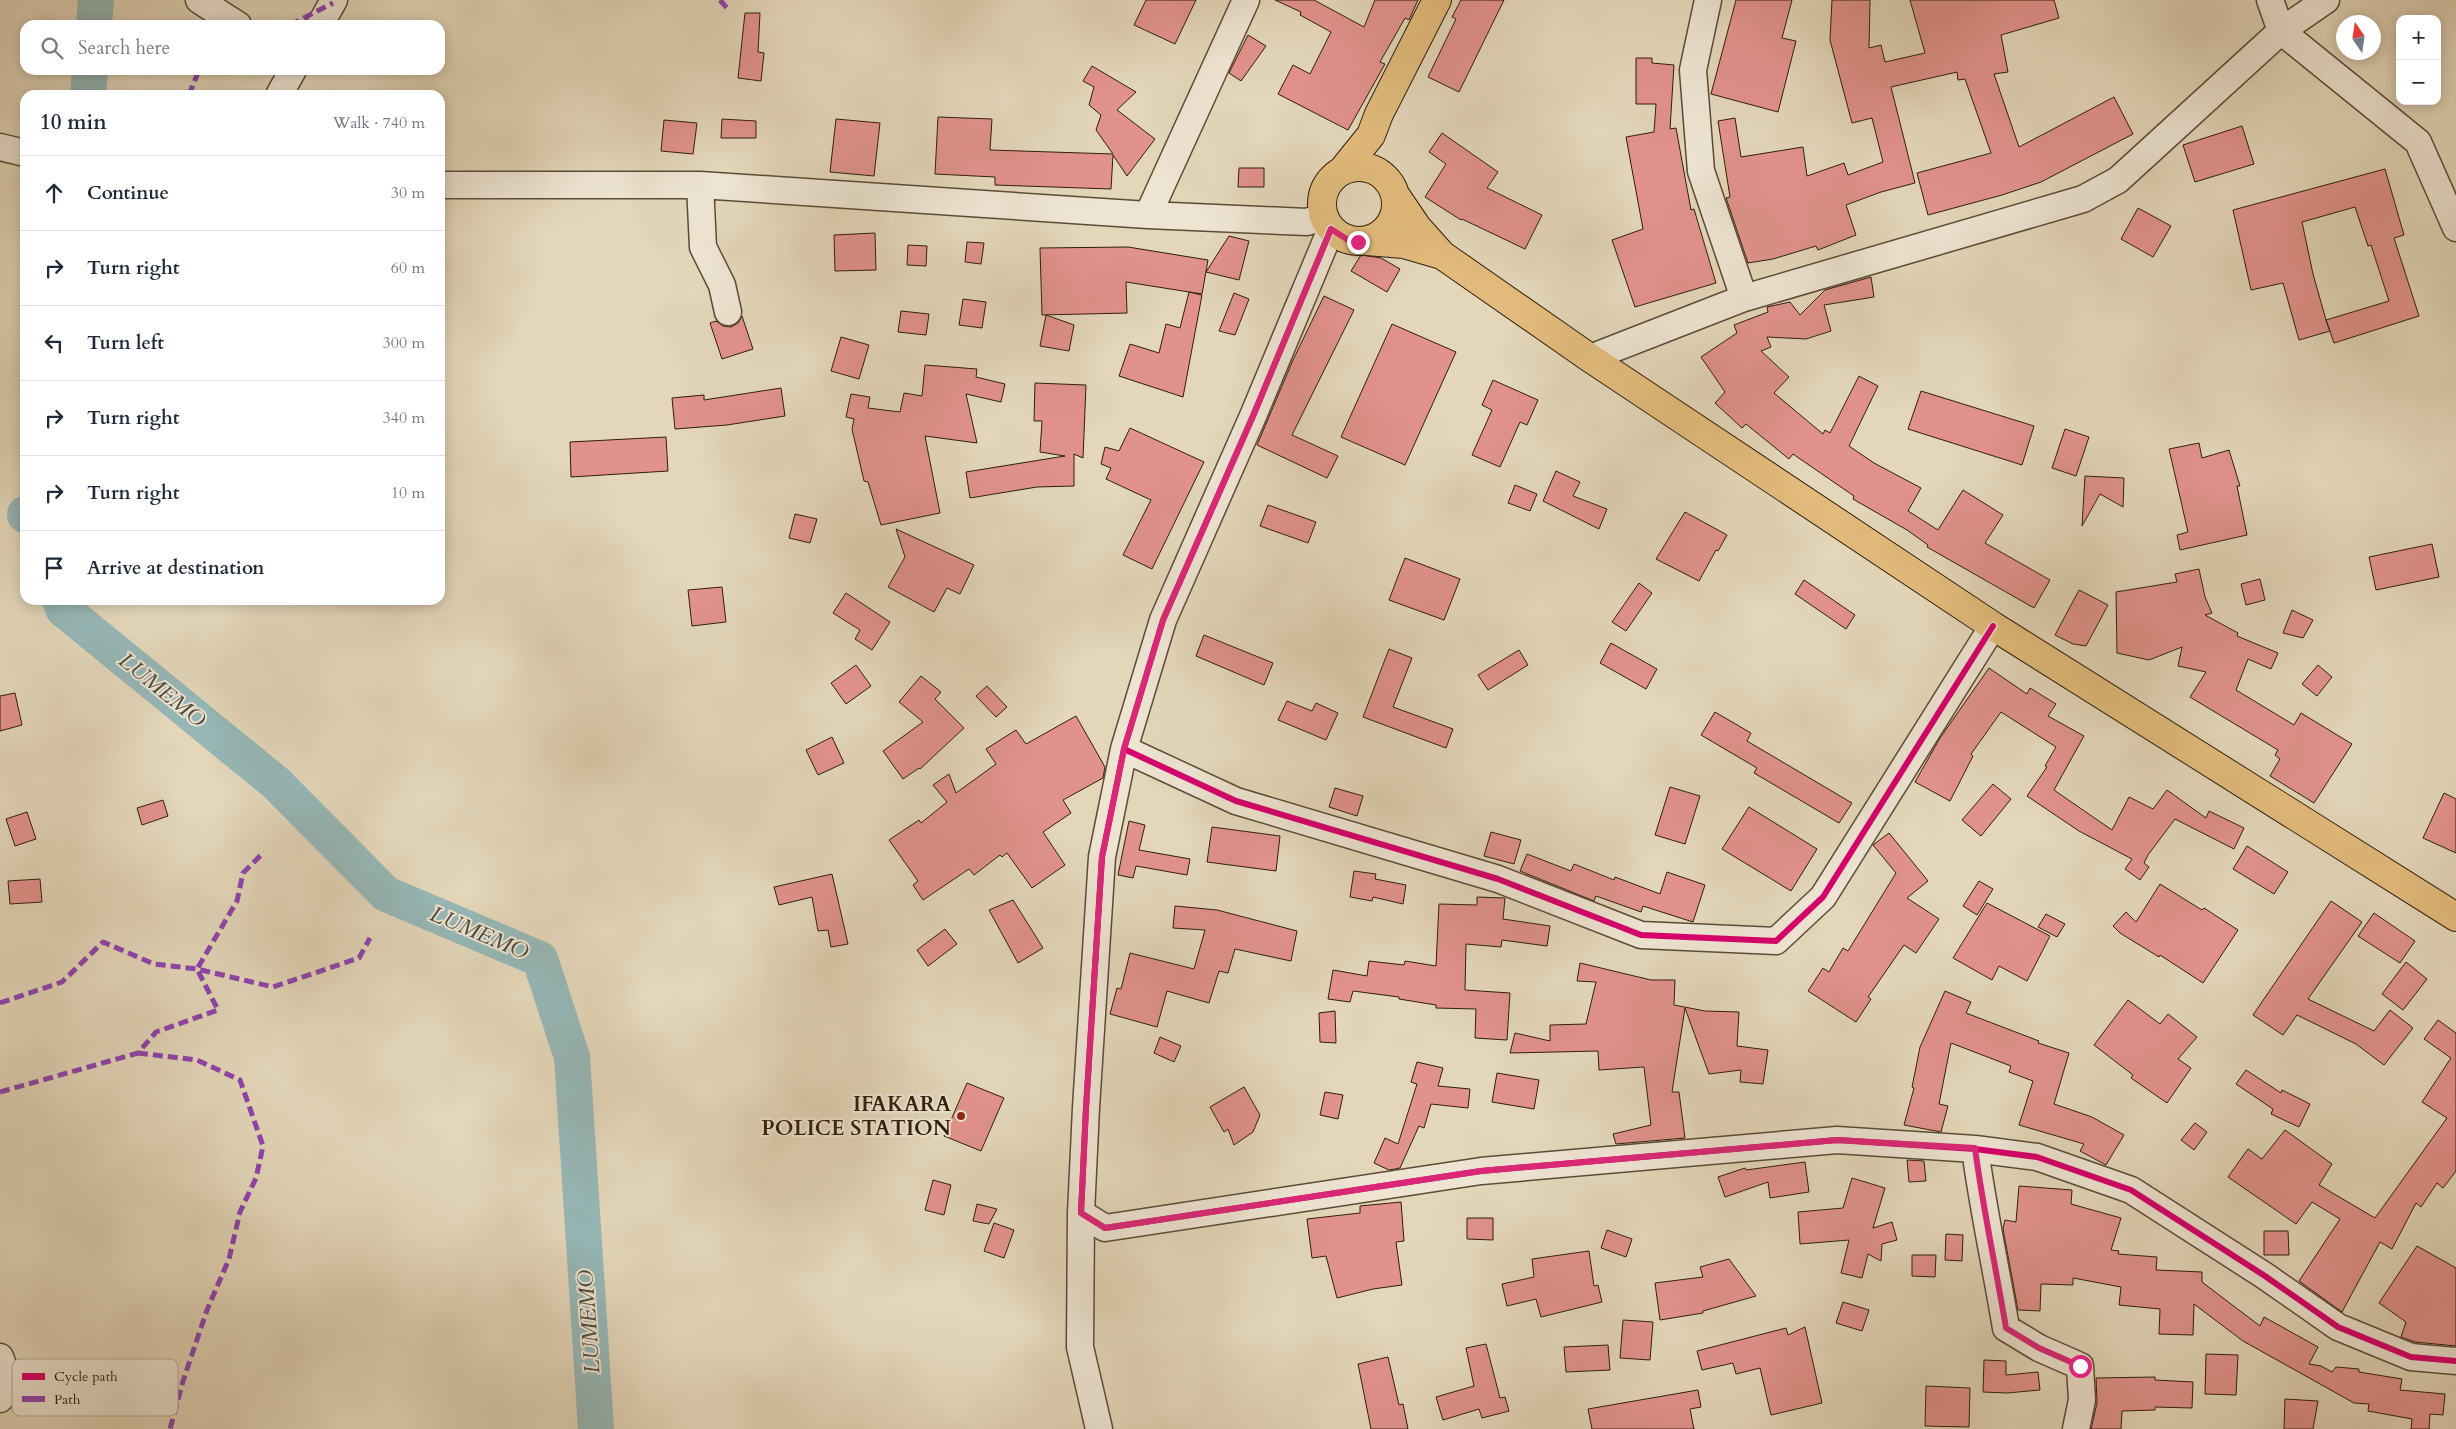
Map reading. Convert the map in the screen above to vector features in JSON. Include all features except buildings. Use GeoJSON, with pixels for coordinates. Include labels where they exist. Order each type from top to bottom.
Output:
{"type":"FeatureCollection","features":[{"type":"Feature","properties":{"kind":"main road"},"geometry":{"type":"LineString","coordinates":[[1437,0],[1379,114],[1371,136],[1342,171],[1327,184],[1322,202],[1328,223],[1348,240],[1404,244],[1442,254]]}},
{"type":"Feature","properties":{"kind":"main road"},"geometry":{"type":"LineString","coordinates":[[1368,240],[1385,232],[1396,215],[1393,189],[1383,160],[1382,128],[1379,114]]}},
{"type":"Feature","properties":{"kind":"main road"},"geometry":{"type":"LineString","coordinates":[[1342,171],[1361,166],[1380,172],[1417,227],[1442,254],[1590,358],[1993,626],[2456,917]]}},
{"type":"Feature","properties":{"kind":"street"},"geometry":{"type":"LineString","coordinates":[[199,0],[230,20]]}},
{"type":"Feature","properties":{"kind":"street"},"geometry":{"type":"LineString","coordinates":[[323,20],[334,0]]}},
{"type":"Feature","properties":{"kind":"street"},"geometry":{"type":"LineString","coordinates":[[1148,215],[1246,0]]}},
{"type":"Feature","properties":{"kind":"street"},"geometry":{"type":"LineString","coordinates":[[1708,0],[1693,70],[1701,171],[1744,298]]}},
{"type":"Feature","properties":{"kind":"street"},"geometry":{"type":"LineString","coordinates":[[2270,0],[2281,31],[2418,142],[2456,228]]}},
{"type":"Feature","properties":{"kind":"street"},"geometry":{"type":"LineString","coordinates":[[1590,358],[1744,298],[2083,199],[2118,180],[2281,31],[2326,0]]}},
{"type":"Feature","properties":{"kind":"street"},"geometry":{"type":"LineString","coordinates":[[282,90],[290,75]]}},
{"type":"Feature","properties":{"kind":"street"},"geometry":{"type":"LineString","coordinates":[[0,148],[20,152]]}},
{"type":"Feature","properties":{"kind":"street"},"geometry":{"type":"LineString","coordinates":[[700,184],[703,247],[722,285],[728,312]]}},
{"type":"Feature","properties":{"kind":"street"},"geometry":{"type":"LineString","coordinates":[[445,185],[700,184],[1148,215],[1328,223],[1253,416],[1163,620],[1124,749],[1102,857],[1081,1213],[1080,1347],[1099,1429]]}},
{"type":"Feature","properties":{"kind":"street"},"geometry":{"type":"LineString","coordinates":[[1124,749],[1236,801],[1498,879],[1641,935],[1776,941],[1823,897],[1993,626]]}},
{"type":"Feature","properties":{"kind":"street"},"geometry":{"type":"LineString","coordinates":[[1081,1213],[1105,1228],[1481,1171],[1837,1140],[1975,1148],[2037,1157],[2130,1190],[2265,1276],[2338,1327],[2411,1357],[2456,1362]]}},
{"type":"Feature","properties":{"kind":"street"},"geometry":{"type":"LineString","coordinates":[[1975,1148],[1983,1211],[1997,1270],[2006,1328],[2039,1348],[2080,1366],[2082,1400],[2076,1429]]}},
{"type":"Feature","properties":{"kind":"street"},"geometry":{"type":"LineString","coordinates":[[0,1356],[7,1375],[0,1399]]}},
{"type":"Feature","properties":{"kind":"waterway","name":"LUMEMO"},"geometry":{"type":"LineString","coordinates":[[94,20],[96,0]]}},
{"type":"Feature","properties":{"kind":"waterway","name":"LUMEMO"},"geometry":{"type":"LineString","coordinates":[[88,90],[90,75]]}},
{"type":"Feature","properties":{"kind":"waterway","name":"LUMEMO"},"geometry":{"type":"LineString","coordinates":[[62,605],[63,609],[276,783],[386,894],[540,959],[572,1057],[596,1429]]}},
{"type":"Feature","properties":{"kind":"marked path"},"geometry":{"type":"LineString","coordinates":[[720,0],[727,8]]}},
{"type":"Feature","properties":{"kind":"marked path"},"geometry":{"type":"LineString","coordinates":[[300,20],[333,3]]}},
{"type":"Feature","properties":{"kind":"marked path"},"geometry":{"type":"LineString","coordinates":[[191,90],[197,75]]}},
{"type":"Feature","properties":{"kind":"marked path"},"geometry":{"type":"LineString","coordinates":[[0,1092],[138,1053],[156,1032],[218,1010],[197,969],[237,901],[243,873],[264,852]]}},
{"type":"Feature","properties":{"kind":"marked path"},"geometry":{"type":"LineString","coordinates":[[0,1003],[62,982],[103,942],[154,964],[197,969],[273,987],[359,958],[370,938]]}},
{"type":"Feature","properties":{"kind":"marked path"},"geometry":{"type":"LineString","coordinates":[[138,1053],[197,1060],[240,1080],[263,1146],[256,1178],[240,1212],[229,1259],[207,1310],[178,1399]]}},
{"type":"Feature","properties":{"kind":"marked path"},"geometry":{"type":"LineString","coordinates":[[170,1429],[174,1416]]}},
{"type":"Feature","properties":{"kind":"cycle path"},"geometry":{"type":"LineString","coordinates":[[1331,229],[1253,416],[1163,620],[1124,749],[1102,857],[1081,1213],[1105,1228],[1481,1171],[1837,1140],[1975,1149],[2037,1157],[2131,1190],[2265,1276],[2338,1327],[2411,1357],[2456,1361]]}},
{"type":"Feature","properties":{"kind":"cycle path"},"geometry":{"type":"LineString","coordinates":[[1124,749],[1236,801],[1498,879],[1641,935],[1776,941],[1823,897],[1993,626]]}},
{"type":"Feature","properties":{"kind":"place","name":"IFAKARA POLICE STATION"},"geometry":{"type":"Point","coordinates":[961,1116]}},
{"type":"Feature","properties":{"kind":"route"},"geometry":{"type":"LineString","coordinates":[[1358,242],[1339,236],[1331,229],[1253,416],[1163,620],[1124,749],[1102,857],[1081,1213],[1105,1228],[1481,1171],[1837,1140],[1975,1148],[1983,1211],[1997,1270],[2006,1328],[2039,1348],[2080,1366]]}}]}
